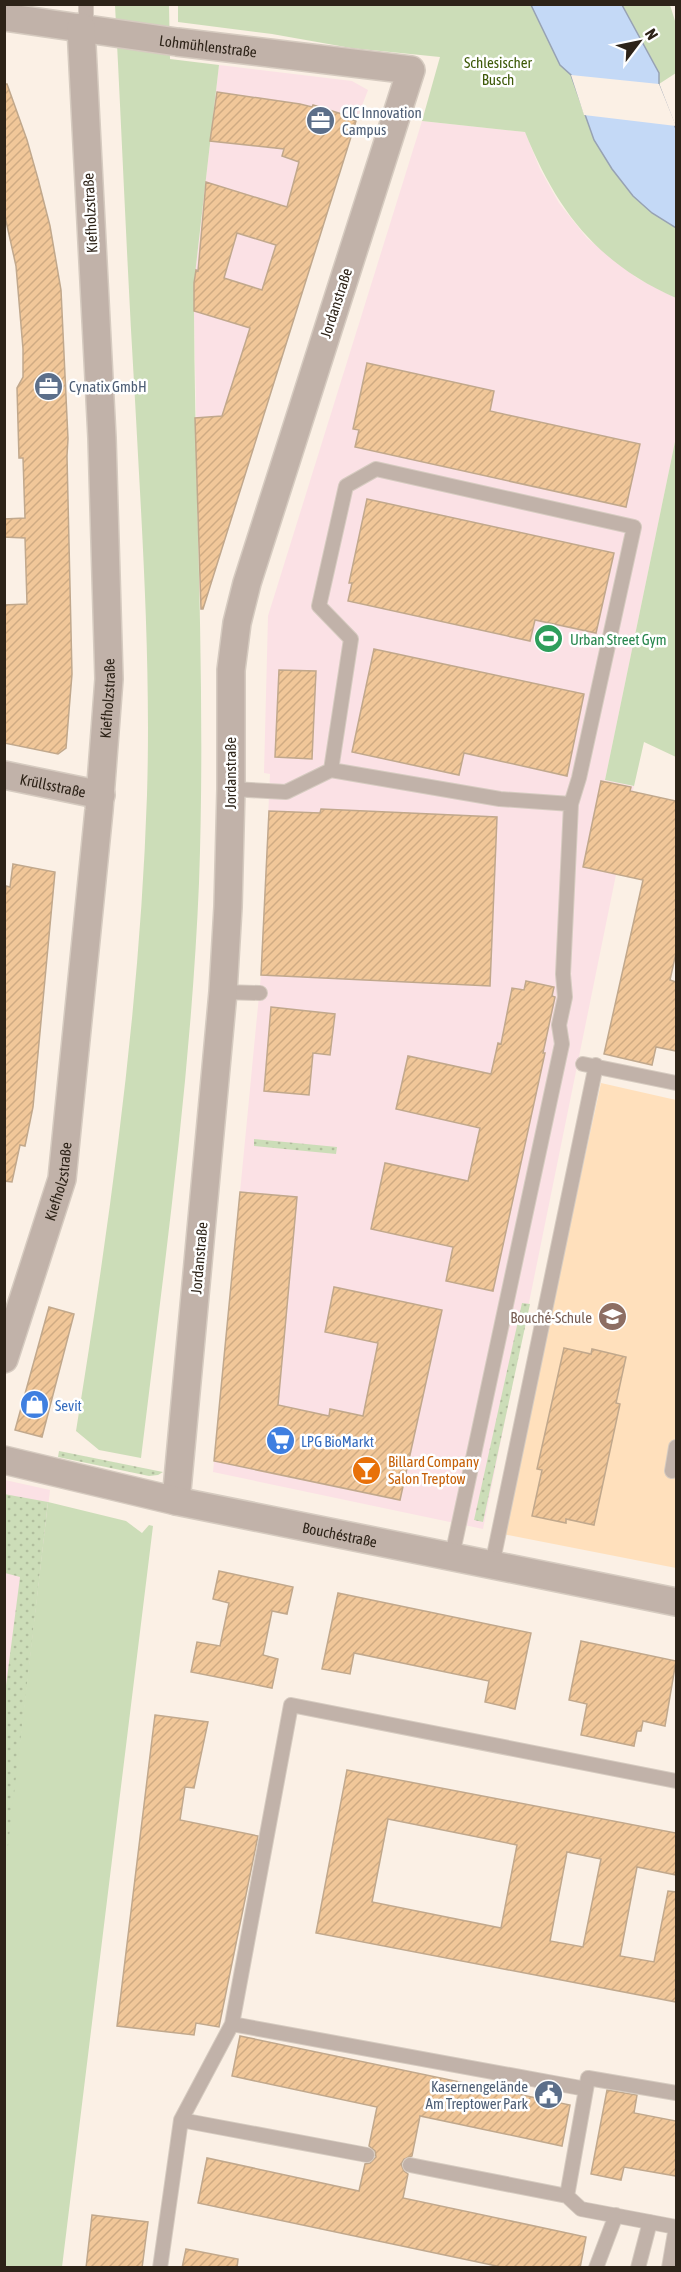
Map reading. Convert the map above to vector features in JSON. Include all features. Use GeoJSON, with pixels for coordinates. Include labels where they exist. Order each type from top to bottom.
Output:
{"type":"FeatureCollection","features":[{"type":"Feature","properties":{"kind":"street","name":"Lohmühlenstraße"},"geometry":{"type":"LineString","coordinates":[[4,18],[84,16],[177,42],[411,70]]}},
{"type":"Feature","properties":{"kind":"street","name":"Kiefholzstraße"},"geometry":{"type":"LineString","coordinates":[[4,1359],[62,1179],[101,795],[109,679],[102,438],[84,16]]}},
{"type":"Feature","properties":{"kind":"street","name":"Jordanstraße"},"geometry":{"type":"LineString","coordinates":[[176,1501],[223,992],[231,789],[231,670],[240,613],[251,571],[411,70]]}},
{"type":"Feature","properties":{"kind":"street","name":"Krüllsstraße"},"geometry":{"type":"LineString","coordinates":[[4,775],[101,795]]}},
{"type":"Feature","properties":{"kind":"street","name":"Bouchéstraße"},"geometry":{"type":"LineString","coordinates":[[4,1460],[176,1501],[676,1602]]}},
{"type":"Feature","properties":{"kind":"lane"},"geometry":{"type":"LineString","coordinates":[[331,770],[351,639],[319,606],[346,486],[376,469],[634,527],[579,778],[571,804],[563,975],[565,997],[559,1025],[562,1044],[452,1557]]}},
{"type":"Feature","properties":{"kind":"lane"},"geometry":{"type":"LineString","coordinates":[[231,789],[285,792],[331,770],[500,799],[571,804]]}},
{"type":"Feature","properties":{"kind":"lane"},"geometry":{"type":"LineString","coordinates":[[223,992],[260,993]]}},
{"type":"Feature","properties":{"kind":"lane"},"geometry":{"type":"LineString","coordinates":[[492,1565],[590,1064],[676,1083]]}},
{"type":"Feature","properties":{"kind":"lane"},"geometry":{"type":"LineString","coordinates":[[672,1471],[676,1447]]}},
{"type":"Feature","properties":{"kind":"lane"},"geometry":{"type":"LineString","coordinates":[[160,2268],[182,2120],[232,2025],[291,1705],[676,1780]]}},
{"type":"Feature","properties":{"kind":"lane"},"geometry":{"type":"LineString","coordinates":[[232,2025],[586,2089]]}},
{"type":"Feature","properties":{"kind":"lane"},"geometry":{"type":"LineString","coordinates":[[567,2196],[588,2078],[676,2093]]}},
{"type":"Feature","properties":{"kind":"lane"},"geometry":{"type":"LineString","coordinates":[[182,2120],[367,2155]]}},
{"type":"Feature","properties":{"kind":"lane"},"geometry":{"type":"LineString","coordinates":[[410,2165],[567,2196],[581,2209],[676,2227],[669,2268]]}},
{"type":"Feature","properties":{"kind":"lane"},"geometry":{"type":"LineString","coordinates":[[596,2268],[616,2215]]}},
{"type":"Feature","properties":{"kind":"lane"},"geometry":{"type":"LineString","coordinates":[[638,2268],[651,2222]]}},
{"type":"Feature","properties":{"kind":"shaded area"},"geometry":{"type":"Polygon","coordinates":[[[219,65],[352,81],[368,90],[356,121],[208,595],[200,593],[194,283],[219,65]]]}},
{"type":"Feature","properties":{"kind":"shaded area"},"geometry":{"type":"Polygon","coordinates":[[[422,121],[525,132],[540,169],[559,203],[587,238],[637,278],[676,298],[676,437],[605,780],[634,786],[483,1529],[213,1472],[261,975],[270,774],[264,773],[268,616],[422,121]]]}},
{"type":"Feature","properties":{"kind":"shaded area","name":"Bouché-Schule"},"geometry":{"type":"Polygon","coordinates":[[[601,1083],[676,1100],[676,1568],[503,1534],[601,1083]]]}},
{"type":"Feature","properties":{"kind":"shaded area"},"geometry":{"type":"Polygon","coordinates":[[[5,1480],[50,1490],[5,1880],[5,1480]]]}},
{"type":"Feature","properties":{"kind":"green space"},"geometry":{"type":"Polygon","coordinates":[[[115,5],[169,5],[170,59],[219,65],[194,283],[201,740],[199,883],[195,955],[176,1171],[141,1458],[99,1450],[76,1431],[122,1114],[138,955],[147,795],[148,696],[145,597],[115,5]]]}},
{"type":"Feature","properties":{"kind":"green space","name":"Schlesischer Busch"},"geometry":{"type":"Polygon","coordinates":[[[178,5],[531,5],[560,65],[571,75],[594,140],[612,169],[633,196],[676,228],[676,298],[648,284],[624,268],[602,251],[583,231],[551,186],[525,132],[422,121],[440,57],[351,48],[272,34],[178,22],[178,5]]]}},
{"type":"Feature","properties":{"kind":"green space"},"geometry":{"type":"Polygon","coordinates":[[[622,5],[670,5],[676,24],[676,73],[659,84],[659,72],[622,5]]]}},
{"type":"Feature","properties":{"kind":"green space"},"geometry":{"type":"Polygon","coordinates":[[[676,437],[676,757],[644,742],[634,786],[605,780],[676,437]]]}},
{"type":"Feature","properties":{"kind":"green space"},"geometry":{"type":"Polygon","coordinates":[[[254,1139],[337,1147],[336,1154],[254,1146],[254,1139]]]}},
{"type":"Feature","properties":{"kind":"green space"},"geometry":{"type":"Polygon","coordinates":[[[522,1303],[530,1304],[483,1522],[474,1520],[522,1303]]]}},
{"type":"Feature","properties":{"kind":"green space"},"geometry":{"type":"Polygon","coordinates":[[[59,1451],[163,1472],[149,1476],[58,1457],[59,1451]]]}},
{"type":"Feature","properties":{"kind":"green space"},"geometry":{"type":"Polygon","coordinates":[[[4,1494],[48,1502],[5,1880],[4,1701],[20,1577],[5,1573],[4,1494]]]}},
{"type":"Feature","properties":{"kind":"green space"},"geometry":{"type":"Polygon","coordinates":[[[48,1502],[126,1521],[142,1533],[149,1525],[153,1526],[62,2267],[5,2267],[4,1880],[48,1502]]]}},
{"type":"Feature","properties":{"kind":"water"},"geometry":{"type":"Polygon","coordinates":[[[531,5],[622,5],[659,73],[659,85],[676,129],[676,228],[652,213],[633,196],[612,169],[594,140],[571,75],[560,65],[531,5]]]}},
{"type":"Feature","properties":{"kind":"pier"},"geometry":{"type":"Polygon","coordinates":[[[571,75],[659,84],[676,126],[584,115],[571,75]]]}},
{"type":"Feature","properties":{"kind":"building"},"geometry":{"type":"Polygon","coordinates":[[[4,84],[7,84],[38,179],[50,226],[61,290],[68,439],[72,674],[66,748],[58,754],[4,743],[4,605],[27,604],[25,538],[4,537],[4,519],[25,518],[23,458],[19,458],[17,388],[23,377],[23,349],[16,266],[4,212],[4,84]]]}},
{"type":"Feature","properties":{"kind":"building"},"geometry":{"type":"Polygon","coordinates":[[[217,92],[312,107],[313,105],[356,121],[203,609],[201,609],[195,418],[222,416],[250,328],[194,311],[194,283],[196,270],[198,271],[206,182],[287,207],[299,162],[282,156],[284,149],[210,141],[217,92]],[[237,233],[224,278],[262,290],[276,245],[237,233]]]}},
{"type":"Feature","properties":{"kind":"building"},"geometry":{"type":"Polygon","coordinates":[[[367,363],[494,391],[490,411],[640,444],[626,507],[355,447],[359,430],[353,429],[367,363]]]}},
{"type":"Feature","properties":{"kind":"building"},"geometry":{"type":"Polygon","coordinates":[[[367,499],[614,553],[596,633],[535,620],[530,641],[348,601],[352,583],[349,583],[367,499]]]}},
{"type":"Feature","properties":{"kind":"building"},"geometry":{"type":"Polygon","coordinates":[[[374,649],[584,694],[567,776],[464,753],[459,775],[352,752],[374,649]]]}},
{"type":"Feature","properties":{"kind":"building"},"geometry":{"type":"Polygon","coordinates":[[[279,670],[316,671],[312,759],[275,757],[279,670]]]}},
{"type":"Feature","properties":{"kind":"building"},"geometry":{"type":"Polygon","coordinates":[[[601,781],[631,787],[630,791],[676,801],[676,953],[670,980],[676,982],[676,1051],[656,1047],[652,1065],[604,1054],[643,880],[583,867],[601,781]]]}},
{"type":"Feature","properties":{"kind":"building"},"geometry":{"type":"Polygon","coordinates":[[[321,809],[497,817],[490,986],[261,975],[269,811],[320,813],[321,809]]]}},
{"type":"Feature","properties":{"kind":"building"},"geometry":{"type":"Polygon","coordinates":[[[13,864],[55,872],[33,1107],[25,1146],[20,1145],[12,1182],[4,1181],[4,909],[6,886],[10,887],[13,864]]]}},
{"type":"Feature","properties":{"kind":"building"},"geometry":{"type":"Polygon","coordinates":[[[526,981],[554,987],[552,996],[555,997],[493,1291],[446,1281],[453,1247],[371,1229],[385,1163],[468,1181],[480,1128],[396,1109],[408,1056],[491,1074],[498,1043],[501,1044],[512,988],[524,990],[526,981]]]}},
{"type":"Feature","properties":{"kind":"building"},"geometry":{"type":"Polygon","coordinates":[[[271,1007],[335,1014],[330,1055],[313,1053],[309,1095],[264,1091],[271,1007]]]}},
{"type":"Feature","properties":{"kind":"building"},"geometry":{"type":"Polygon","coordinates":[[[240,1192],[297,1197],[278,1405],[329,1416],[330,1409],[363,1416],[378,1343],[325,1332],[334,1287],[442,1310],[400,1500],[214,1461],[240,1192]]]}},
{"type":"Feature","properties":{"kind":"building"},"geometry":{"type":"Polygon","coordinates":[[[49,1307],[74,1314],[42,1437],[15,1430],[49,1307]]]}},
{"type":"Feature","properties":{"kind":"building"},"geometry":{"type":"Polygon","coordinates":[[[564,1348],[591,1354],[592,1349],[626,1357],[616,1403],[620,1404],[594,1525],[566,1519],[566,1523],[532,1516],[542,1470],[537,1469],[564,1348]]]}},
{"type":"Feature","properties":{"kind":"building"},"geometry":{"type":"Polygon","coordinates":[[[219,1571],[293,1587],[287,1614],[272,1611],[263,1655],[278,1659],[272,1688],[191,1672],[197,1642],[220,1646],[229,1603],[213,1599],[219,1571]]]}},
{"type":"Feature","properties":{"kind":"building"},"geometry":{"type":"Polygon","coordinates":[[[338,1593],[531,1633],[515,1709],[485,1702],[489,1681],[354,1653],[350,1674],[322,1669],[338,1593]]]}},
{"type":"Feature","properties":{"kind":"building"},"geometry":{"type":"Polygon","coordinates":[[[581,1641],[676,1661],[665,1726],[643,1721],[641,1731],[637,1731],[634,1746],[581,1735],[587,1704],[569,1700],[581,1641]]]}},
{"type":"Feature","properties":{"kind":"building"},"geometry":{"type":"Polygon","coordinates":[[[155,1715],[208,1722],[194,1788],[185,1787],[180,1820],[258,1836],[219,2027],[196,2023],[194,2035],[117,2026],[155,1715]]]}},
{"type":"Feature","properties":{"kind":"building"},"geometry":{"type":"Polygon","coordinates":[[[347,1770],[676,1833],[676,1875],[637,1867],[620,1956],[654,1962],[668,1891],[676,1892],[676,2002],[316,1933],[347,1770]],[[388,1819],[372,1902],[501,1928],[517,1845],[388,1819]],[[567,1852],[550,1941],[583,1947],[601,1859],[567,1852]]]}},
{"type":"Feature","properties":{"kind":"building"},"geometry":{"type":"Polygon","coordinates":[[[240,2036],[570,2105],[562,2146],[420,2116],[412,2156],[404,2159],[401,2164],[408,2174],[403,2198],[586,2237],[580,2268],[506,2268],[198,2203],[207,2158],[359,2191],[365,2164],[370,2163],[376,2157],[375,2151],[369,2146],[377,2107],[232,2076],[240,2036]]]}},
{"type":"Feature","properties":{"kind":"building"},"geometry":{"type":"Polygon","coordinates":[[[607,2090],[637,2095],[634,2113],[676,2121],[676,2176],[624,2167],[621,2180],[591,2174],[607,2090]]]}},
{"type":"Feature","properties":{"kind":"building"},"geometry":{"type":"Polygon","coordinates":[[[92,2215],[148,2222],[142,2268],[86,2268],[92,2215]]]}},
{"type":"Feature","properties":{"kind":"building"},"geometry":{"type":"Polygon","coordinates":[[[186,2249],[238,2259],[237,2268],[182,2268],[186,2249]]]}},
{"type":"Feature","properties":{"kind":"place","name":"CIC Innovation Campus"},"geometry":{"type":"Point","coordinates":[321,121]}},
{"type":"Feature","properties":{"kind":"place","name":"Cynatix GmbH"},"geometry":{"type":"Point","coordinates":[48,386]}},
{"type":"Feature","properties":{"kind":"place","name":"Urban Street Gym"},"geometry":{"type":"Point","coordinates":[549,639]}},
{"type":"Feature","properties":{"kind":"place","name":"Bouché-Schule"},"geometry":{"type":"Point","coordinates":[613,1317]}},
{"type":"Feature","properties":{"kind":"place","name":"Sevit"},"geometry":{"type":"Point","coordinates":[34,1405]}},
{"type":"Feature","properties":{"kind":"place","name":"LPG BioMarkt"},"geometry":{"type":"Point","coordinates":[280,1441]}},
{"type":"Feature","properties":{"kind":"place","name":"Billard Company Salon Treptow"},"geometry":{"type":"Point","coordinates":[367,1470]}},
{"type":"Feature","properties":{"kind":"place","name":"Kasernengelände Am Treptower Park"},"geometry":{"type":"Point","coordinates":[549,2095]}}]}
